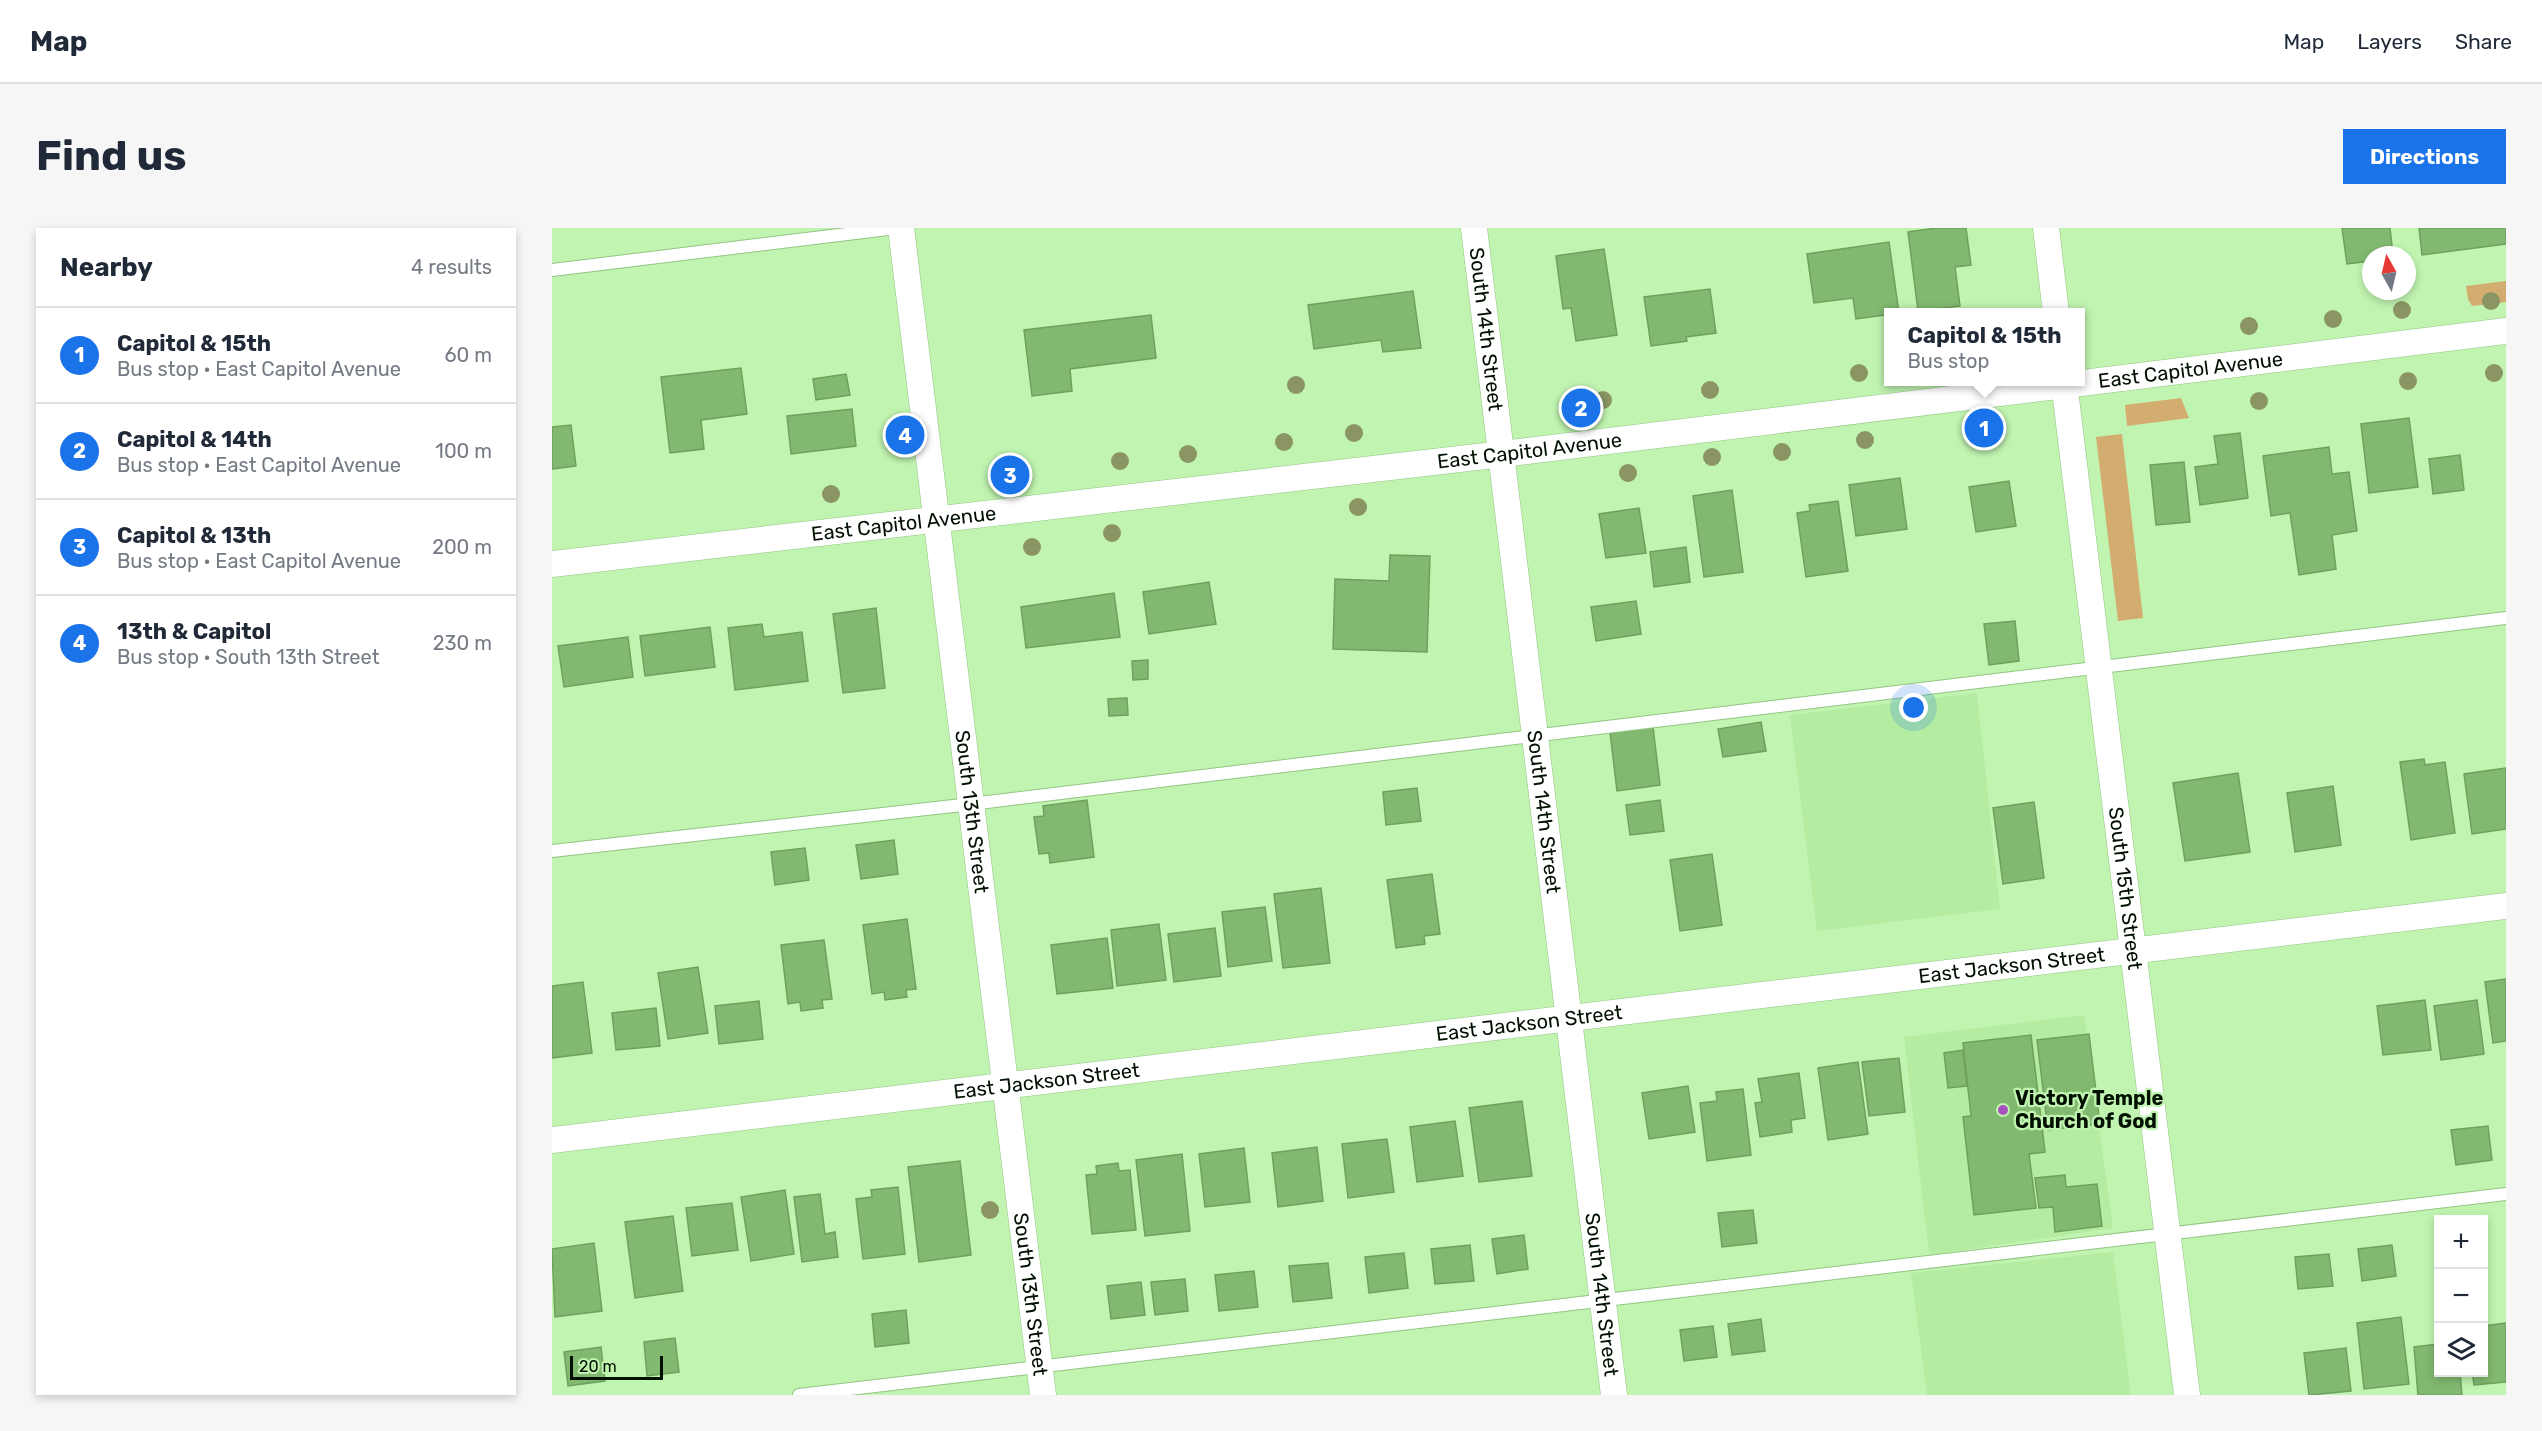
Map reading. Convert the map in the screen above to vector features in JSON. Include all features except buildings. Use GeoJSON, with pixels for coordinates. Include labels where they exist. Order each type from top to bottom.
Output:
{"type":"FeatureCollection","features":[{"type":"Feature","properties":{"kind":"street","name":"South 13th Street"},"geometry":{"type":"LineString","coordinates":[[901,228],[1043,1395]]}},
{"type":"Feature","properties":{"kind":"street","name":"South 14th Street"},"geometry":{"type":"LineString","coordinates":[[1474,228],[1503,454],[1614,1395]]}},
{"type":"Feature","properties":{"kind":"street"},"geometry":{"type":"LineString","coordinates":[[2046,228],[2056,308]]}},
{"type":"Feature","properties":{"kind":"street","name":"East Capitol Avenue"},"geometry":{"type":"LineString","coordinates":[[2085,381],[2506,331]]}},
{"type":"Feature","properties":{"kind":"street","name":"East Capitol Avenue"},"geometry":{"type":"LineString","coordinates":[[552,564],[1503,454],[2040,386]]}},
{"type":"Feature","properties":{"kind":"street","name":"South 15th Street"},"geometry":{"type":"LineString","coordinates":[[2064,386],[2187,1395]]}},
{"type":"Feature","properties":{"kind":"street","name":"East Jackson Street"},"geometry":{"type":"LineString","coordinates":[[552,1140],[2506,906]]}},
{"type":"Feature","properties":{"kind":"lane"},"geometry":{"type":"LineString","coordinates":[[552,270],[896,228]]}},
{"type":"Feature","properties":{"kind":"lane"},"geometry":{"type":"LineString","coordinates":[[552,851],[971,804],[2506,618]]}},
{"type":"Feature","properties":{"kind":"lane"},"geometry":{"type":"LineString","coordinates":[[799,1395],[1040,1369],[2169,1232],[2506,1194]]}},
{"type":"Feature","properties":{"kind":"shaded area"},"geometry":{"type":"Polygon","coordinates":[[[2506,281],[2506,302],[2472,306],[2468,299],[2466,286],[2506,281]]]}},
{"type":"Feature","properties":{"kind":"shaded area"},"geometry":{"type":"Polygon","coordinates":[[[2181,398],[2189,418],[2127,426],[2125,405],[2181,398]]]}},
{"type":"Feature","properties":{"kind":"shaded area"},"geometry":{"type":"Polygon","coordinates":[[[2122,434],[2143,618],[2118,621],[2096,437],[2122,434]]]}},
{"type":"Feature","properties":{"kind":"shaded area"},"geometry":{"type":"Polygon","coordinates":[[[1977,693],[2000,909],[1817,931],[1790,715],[1977,693]]]}},
{"type":"Feature","properties":{"kind":"shaded area"},"geometry":{"type":"Polygon","coordinates":[[[2084,1015],[2113,1228],[1929,1255],[1904,1037],[2084,1015]]]}},
{"type":"Feature","properties":{"kind":"shaded area"},"geometry":{"type":"Polygon","coordinates":[[[2113,1252],[2131,1395],[1927,1395],[1911,1273],[2113,1252]]]}},
{"type":"Feature","properties":{"kind":"place","name":"Capitol & 14th"},"geometry":{"type":"Point","coordinates":[1581,408]}},
{"type":"Feature","properties":{"kind":"place","name":"Capitol & 15th"},"geometry":{"type":"Point","coordinates":[1984,428]}},
{"type":"Feature","properties":{"kind":"place","name":"13th & Capitol"},"geometry":{"type":"Point","coordinates":[905,435]}},
{"type":"Feature","properties":{"kind":"place","name":"Capitol & 13th"},"geometry":{"type":"Point","coordinates":[1010,475]}},
{"type":"Feature","properties":{"kind":"place","name":"Victory Temple Church of God"},"geometry":{"type":"Point","coordinates":[2003,1110]}}]}
